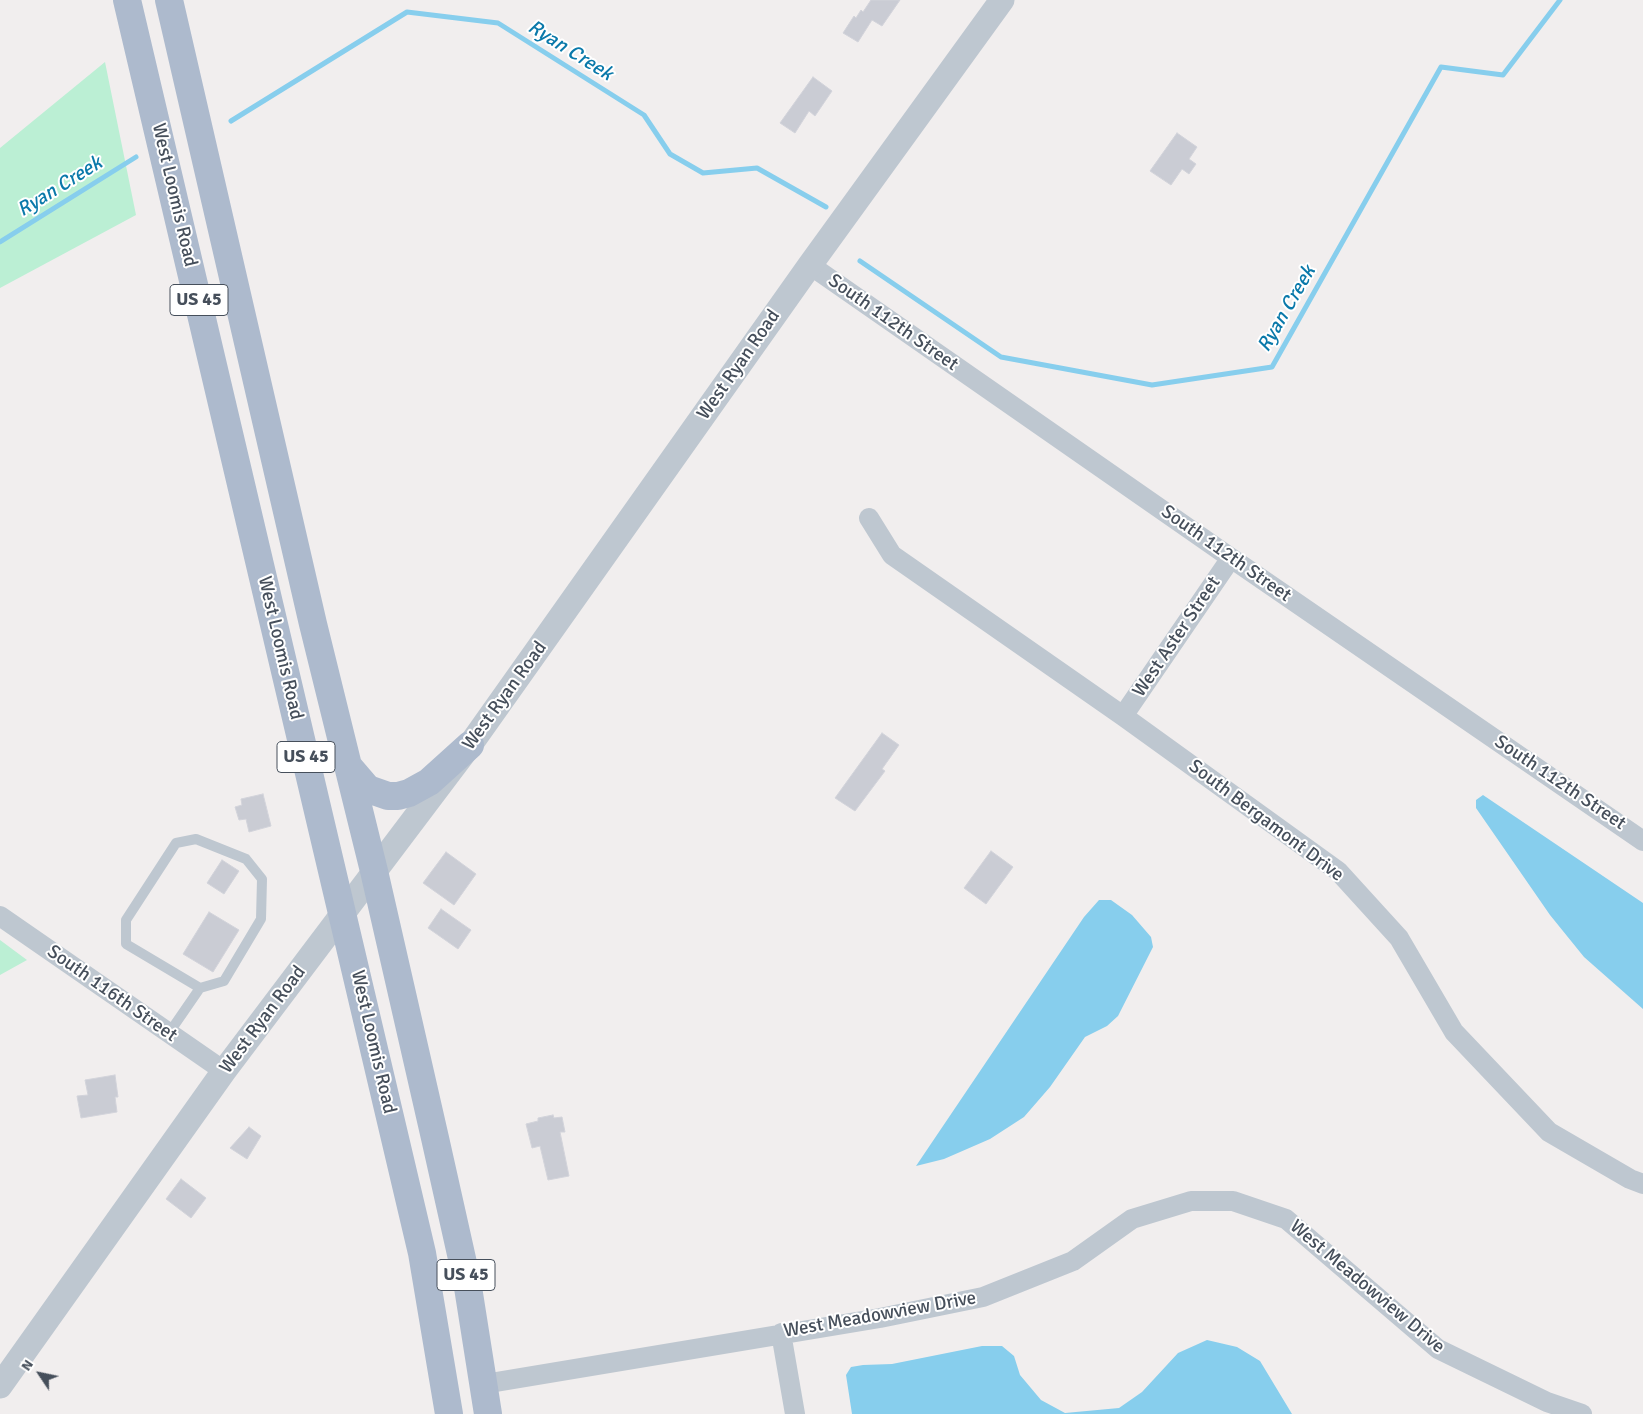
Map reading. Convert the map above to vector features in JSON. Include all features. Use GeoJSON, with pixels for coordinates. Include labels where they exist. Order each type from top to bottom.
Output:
{"type":"FeatureCollection","features":[{"type":"Feature","properties":{"kind":"main road","name":"West Loomis Road"},"geometry":{"type":"LineString","coordinates":[[127,0],[212,354],[422,1253],[449,1414]]}},
{"type":"Feature","properties":{"kind":"main road","name":"West Loomis Road"},"geometry":{"type":"LineString","coordinates":[[169,0],[250,344],[313,624],[374,871],[467,1281],[488,1414]]}},
{"type":"Feature","properties":{"kind":"main road"},"geometry":{"type":"LineString","coordinates":[[212,354],[250,344]]}},
{"type":"Feature","properties":{"kind":"main road"},"geometry":{"type":"LineString","coordinates":[[350,768],[368,789],[388,796],[398,796],[409,793],[429,782],[470,745]]}},
{"type":"Feature","properties":{"kind":"main road"},"geometry":{"type":"LineString","coordinates":[[422,1253],[458,1244]]}},
{"type":"Feature","properties":{"kind":"street","name":"West Ryan Road"},"geometry":{"type":"LineString","coordinates":[[0,1386],[224,1071],[470,745],[810,265],[1002,0]]}},
{"type":"Feature","properties":{"kind":"street","name":"South 112th Street"},"geometry":{"type":"LineString","coordinates":[[810,265],[1231,558],[1643,841]]}},
{"type":"Feature","properties":{"kind":"street","name":"South Bergamont Drive"},"geometry":{"type":"LineString","coordinates":[[869,518],[892,555],[1123,716],[1338,871],[1399,938],[1454,1032],[1549,1132],[1630,1179],[1643,1184]]}},
{"type":"Feature","properties":{"kind":"street","name":"West Aster Street"},"geometry":{"type":"LineString","coordinates":[[1123,716],[1231,558]]}},
{"type":"Feature","properties":{"kind":"street","name":"South 116th Street"},"geometry":{"type":"LineString","coordinates":[[0,916],[224,1071]]}},
{"type":"Feature","properties":{"kind":"street","name":"West Meadowview Drive"},"geometry":{"type":"LineString","coordinates":[[484,1384],[880,1318],[983,1297],[1073,1261],[1132,1219],[1191,1201],[1233,1201],[1286,1219],[1438,1349],[1547,1402],[1582,1414]]}},
{"type":"Feature","properties":{"kind":"street"},"geometry":{"type":"LineString","coordinates":[[781,1333],[795,1414]]}},
{"type":"Feature","properties":{"kind":"lane"},"geometry":{"type":"LineString","coordinates":[[169,1033],[200,988],[224,981],[261,919],[262,879],[246,859],[196,839],[176,843],[126,920],[126,944],[200,988]]}},
{"type":"Feature","properties":{"kind":"green space"},"geometry":{"type":"Polygon","coordinates":[[[105,62],[136,215],[0,288],[0,148],[105,62]]]}},
{"type":"Feature","properties":{"kind":"green space"},"geometry":{"type":"Polygon","coordinates":[[[0,940],[27,960],[0,975],[0,940]]]}},
{"type":"Feature","properties":{"kind":"water"},"geometry":{"type":"Polygon","coordinates":[[[1483,795],[1643,903],[1643,1009],[1584,957],[1550,915],[1476,808],[1476,800],[1483,795]]]}},
{"type":"Feature","properties":{"kind":"water"},"geometry":{"type":"Polygon","coordinates":[[[1099,900],[1111,900],[1132,915],[1151,937],[1153,947],[1118,1016],[1107,1026],[1085,1037],[1050,1087],[1024,1117],[990,1139],[944,1159],[916,1166],[1084,917],[1099,900]]]}},
{"type":"Feature","properties":{"kind":"water"},"geometry":{"type":"Polygon","coordinates":[[[1207,1340],[1237,1347],[1260,1361],[1292,1414],[852,1414],[846,1375],[851,1367],[892,1364],[982,1346],[1002,1346],[1014,1356],[1020,1375],[1041,1400],[1065,1413],[1119,1408],[1142,1392],[1178,1353],[1207,1340]]]}},
{"type":"Feature","properties":{"kind":"building"},"geometry":{"type":"Polygon","coordinates":[[[871,0],[900,0],[882,26],[872,20],[858,42],[843,33],[854,16],[856,18],[861,10],[863,12],[871,0]]]}},
{"type":"Feature","properties":{"kind":"building"},"geometry":{"type":"Polygon","coordinates":[[[813,77],[832,91],[815,116],[809,111],[795,133],[780,123],[813,77]]]}},
{"type":"Feature","properties":{"kind":"building"},"geometry":{"type":"Polygon","coordinates":[[[1177,133],[1197,147],[1189,159],[1196,164],[1189,174],[1182,169],[1171,185],[1150,171],[1177,133]]]}},
{"type":"Feature","properties":{"kind":"building"},"geometry":{"type":"Polygon","coordinates":[[[882,733],[899,745],[882,769],[885,771],[855,811],[835,798],[882,733]]]}},
{"type":"Feature","properties":{"kind":"building"},"geometry":{"type":"Polygon","coordinates":[[[263,794],[271,826],[249,832],[246,819],[239,820],[235,807],[242,805],[241,799],[263,794]]]}},
{"type":"Feature","properties":{"kind":"building"},"geometry":{"type":"Polygon","coordinates":[[[991,851],[1013,867],[986,904],[964,888],[991,851]]]}},
{"type":"Feature","properties":{"kind":"building"},"geometry":{"type":"Polygon","coordinates":[[[446,852],[476,874],[454,905],[423,883],[446,852]]]}},
{"type":"Feature","properties":{"kind":"building"},"geometry":{"type":"Polygon","coordinates":[[[222,860],[239,871],[224,894],[207,883],[222,860]]]}},
{"type":"Feature","properties":{"kind":"building"},"geometry":{"type":"Polygon","coordinates":[[[441,909],[471,930],[458,949],[428,928],[441,909]]]}},
{"type":"Feature","properties":{"kind":"building"},"geometry":{"type":"Polygon","coordinates":[[[209,912],[239,930],[213,972],[183,954],[209,912]]]}},
{"type":"Feature","properties":{"kind":"building"},"geometry":{"type":"Polygon","coordinates":[[[115,1075],[118,1097],[115,1097],[117,1112],[81,1118],[77,1096],[88,1095],[85,1080],[115,1075]]]}},
{"type":"Feature","properties":{"kind":"building"},"geometry":{"type":"Polygon","coordinates":[[[553,1115],[554,1118],[562,1117],[565,1132],[560,1132],[569,1176],[548,1180],[540,1146],[532,1148],[526,1124],[538,1121],[538,1118],[553,1115]]]}},
{"type":"Feature","properties":{"kind":"building"},"geometry":{"type":"Polygon","coordinates":[[[249,1127],[261,1136],[247,1159],[230,1148],[249,1127]]]}},
{"type":"Feature","properties":{"kind":"building"},"geometry":{"type":"Polygon","coordinates":[[[181,1179],[206,1198],[191,1218],[166,1199],[181,1179]]]}},
{"type":"Feature","properties":{"kind":"waterway","name":"Ryan Creek"},"geometry":{"type":"LineString","coordinates":[[860,261],[1001,357],[1152,385],[1272,367],[1441,67],[1503,75],[1560,0]]}},
{"type":"Feature","properties":{"kind":"waterway","name":"Ryan Creek"},"geometry":{"type":"LineString","coordinates":[[231,121],[407,12],[498,23],[644,115],[670,154],[703,173],[757,168],[826,207]]}},
{"type":"Feature","properties":{"kind":"waterway","name":"Ryan Creek"},"geometry":{"type":"LineString","coordinates":[[0,242],[136,157]]}}]}
